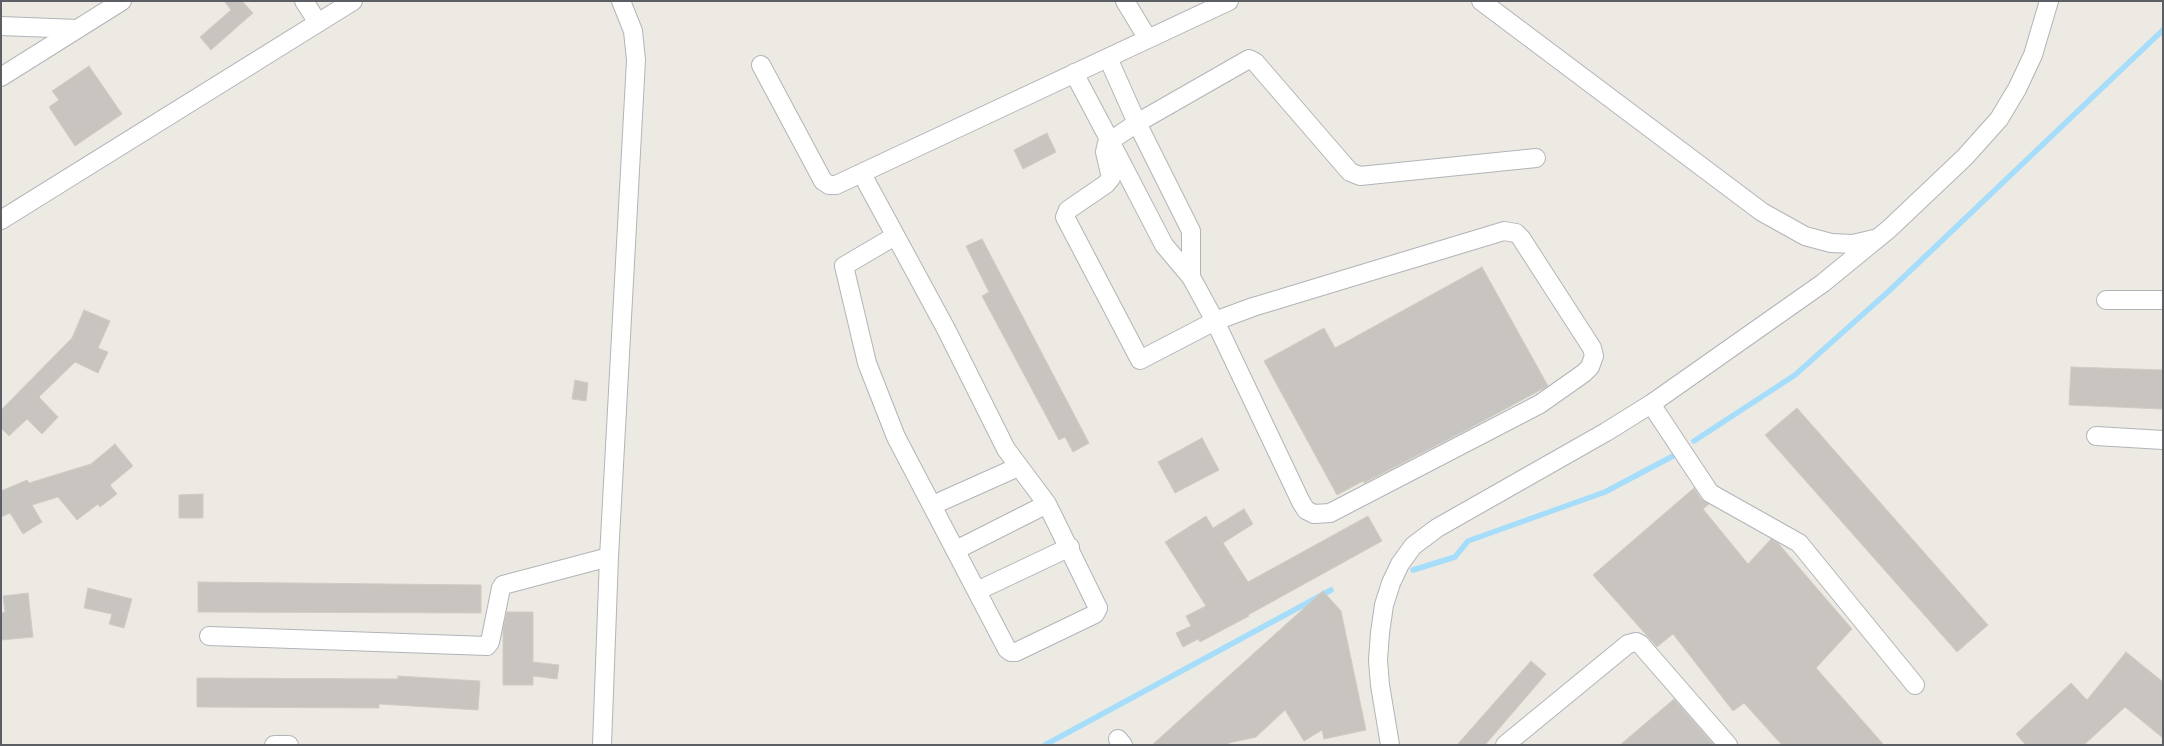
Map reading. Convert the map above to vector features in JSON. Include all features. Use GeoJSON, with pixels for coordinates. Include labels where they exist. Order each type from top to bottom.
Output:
{"type":"FeatureCollection","features":[{"type":"Feature","properties":{"kind":"street"},"geometry":{"type":"LineString","coordinates":[[1,77],[122,1]]}},
{"type":"Feature","properties":{"kind":"street"},"geometry":{"type":"LineString","coordinates":[[304,1],[318,23]]}},
{"type":"Feature","properties":{"kind":"street"},"geometry":{"type":"LineString","coordinates":[[1,220],[353,1]]}},
{"type":"Feature","properties":{"kind":"street"},"geometry":{"type":"LineString","coordinates":[[602,745],[609,557],[636,60],[633,31],[621,1]]}},
{"type":"Feature","properties":{"kind":"street"},"geometry":{"type":"LineString","coordinates":[[1125,1],[1148,39]]}},
{"type":"Feature","properties":{"kind":"street"},"geometry":{"type":"LineString","coordinates":[[761,65],[823,181],[829,185],[836,185],[1229,1]]}},
{"type":"Feature","properties":{"kind":"street"},"geometry":{"type":"LineString","coordinates":[[1390,745],[1380,685],[1378,660],[1380,633],[1384,605],[1391,583],[1400,564],[1413,546],[1437,528],[1587,443],[1651,404],[1823,283],[1889,229],[1965,157],[1999,119],[2028,67],[2038,41],[2049,1]]}},
{"type":"Feature","properties":{"kind":"street"},"geometry":{"type":"LineString","coordinates":[[1491,3],[1762,212],[1805,236],[1831,243],[1853,244],[1877,238]]}},
{"type":"Feature","properties":{"kind":"street"},"geometry":{"type":"LineString","coordinates":[[1,26],[78,29]]}},
{"type":"Feature","properties":{"kind":"street"},"geometry":{"type":"LineString","coordinates":[[1108,58],[1137,123],[1191,231],[1192,277]]}},
{"type":"Feature","properties":{"kind":"street"},"geometry":{"type":"LineString","coordinates":[[1074,73],[1110,141],[1164,245],[1192,277],[1215,321],[1301,502],[1306,510],[1314,514],[1321,515],[1330,513],[1540,404],[1584,373],[1590,366],[1594,356],[1592,348],[1521,238],[1516,233],[1504,231],[1291,296],[1215,321],[1142,360],[1138,358],[1065,218],[1068,210],[1106,184],[1111,178],[1105,152],[1106,147],[1110,141],[1137,123],[1249,59],[1255,62],[1350,172],[1360,176],[1536,158]]}},
{"type":"Feature","properties":{"kind":"street"},"geometry":{"type":"LineString","coordinates":[[862,174],[946,329],[1003,442],[1018,467],[1047,504],[1070,547],[1098,608],[1097,611],[1016,652],[1011,652],[1007,649],[933,505],[896,437],[867,363],[844,272],[844,266],[848,262],[895,236]]}},
{"type":"Feature","properties":{"kind":"street"},"geometry":{"type":"LineString","coordinates":[[2106,300],[2163,300]]}},
{"type":"Feature","properties":{"kind":"street"},"geometry":{"type":"LineString","coordinates":[[1651,404],[1710,493],[1799,543],[1916,685]]}},
{"type":"Feature","properties":{"kind":"street"},"geometry":{"type":"LineString","coordinates":[[2096,436],[2163,440]]}},
{"type":"Feature","properties":{"kind":"street"},"geometry":{"type":"LineString","coordinates":[[933,505],[1018,467]]}},
{"type":"Feature","properties":{"kind":"street"},"geometry":{"type":"LineString","coordinates":[[956,550],[1047,504]]}},
{"type":"Feature","properties":{"kind":"street"},"geometry":{"type":"LineString","coordinates":[[977,591],[1070,547]]}},
{"type":"Feature","properties":{"kind":"street"},"geometry":{"type":"LineString","coordinates":[[209,636],[487,646],[490,642],[501,588],[503,585],[609,557]]}},
{"type":"Feature","properties":{"kind":"street"},"geometry":{"type":"LineString","coordinates":[[1505,745],[1628,644],[1636,642],[1640,644],[1728,745]]}},
{"type":"Feature","properties":{"kind":"street"},"geometry":{"type":"LineString","coordinates":[[274,745],[290,745]]}},
{"type":"Feature","properties":{"kind":"building"},"geometry":{"type":"Polygon","coordinates":[[[224,1],[242,1],[253,13],[211,50],[200,37],[231,10],[224,1]]]}},
{"type":"Feature","properties":{"kind":"building"},"geometry":{"type":"Polygon","coordinates":[[[89,66],[122,114],[75,146],[49,107],[59,100],[52,91],[89,66]]]}},
{"type":"Feature","properties":{"kind":"building"},"geometry":{"type":"Polygon","coordinates":[[[1047,133],[1056,152],[1023,169],[1014,150],[1047,133]]]}},
{"type":"Feature","properties":{"kind":"building"},"geometry":{"type":"Polygon","coordinates":[[[982,239],[1089,443],[1073,452],[1065,437],[1059,440],[982,296],[989,292],[966,246],[982,239]]]}},
{"type":"Feature","properties":{"kind":"building"},"geometry":{"type":"Polygon","coordinates":[[[1482,267],[1548,386],[1364,483],[1363,481],[1337,495],[1264,361],[1324,328],[1335,348],[1482,267]]]}},
{"type":"Feature","properties":{"kind":"building"},"geometry":{"type":"Polygon","coordinates":[[[84,310],[110,321],[98,348],[108,352],[98,373],[75,362],[39,397],[58,417],[42,434],[27,419],[9,436],[1,428],[1,410],[72,338],[84,310]]]}},
{"type":"Feature","properties":{"kind":"building"},"geometry":{"type":"Polygon","coordinates":[[[2071,367],[2163,370],[2163,409],[2069,405],[2071,367]]]}},
{"type":"Feature","properties":{"kind":"building"},"geometry":{"type":"Polygon","coordinates":[[[575,380],[588,383],[586,401],[572,399],[575,380]]]}},
{"type":"Feature","properties":{"kind":"building"},"geometry":{"type":"Polygon","coordinates":[[[1797,408],[1988,625],[1957,652],[1765,435],[1797,408]]]}},
{"type":"Feature","properties":{"kind":"building"},"geometry":{"type":"Polygon","coordinates":[[[1202,438],[1219,470],[1175,493],[1158,462],[1202,438]]]}},
{"type":"Feature","properties":{"kind":"building"},"geometry":{"type":"Polygon","coordinates":[[[115,444],[133,466],[110,485],[117,494],[100,507],[98,504],[77,520],[58,497],[32,505],[42,522],[23,534],[10,513],[1,517],[1,491],[27,480],[29,483],[91,464],[115,444]]]}},
{"type":"Feature","properties":{"kind":"building"},"geometry":{"type":"Polygon","coordinates":[[[1694,488],[1701,499],[1709,504],[1703,509],[1748,564],[1771,539],[1778,543],[1852,629],[1816,668],[1884,745],[1782,745],[1744,703],[1733,711],[1673,634],[1657,647],[1593,575],[1694,488]]]}},
{"type":"Feature","properties":{"kind":"building"},"geometry":{"type":"Polygon","coordinates":[[[203,494],[203,518],[179,518],[179,495],[203,494]]]}},
{"type":"Feature","properties":{"kind":"building"},"geometry":{"type":"Polygon","coordinates":[[[1244,509],[1253,524],[1223,543],[1248,582],[1368,516],[1382,541],[1248,615],[1249,616],[1200,642],[1198,639],[1183,647],[1176,633],[1191,626],[1186,616],[1206,606],[1165,542],[1206,516],[1213,528],[1244,509]]]}},
{"type":"Feature","properties":{"kind":"building"},"geometry":{"type":"Polygon","coordinates":[[[198,582],[481,585],[481,613],[198,612],[198,582]]]}},
{"type":"Feature","properties":{"kind":"building"},"geometry":{"type":"Polygon","coordinates":[[[88,588],[132,599],[124,628],[109,624],[112,614],[84,608],[88,588]]]}},
{"type":"Feature","properties":{"kind":"building"},"geometry":{"type":"Polygon","coordinates":[[[1323,591],[1341,611],[1366,730],[1324,739],[1322,730],[1304,741],[1285,710],[1256,737],[1226,745],[1152,745],[1323,591]]]}},
{"type":"Feature","properties":{"kind":"building"},"geometry":{"type":"Polygon","coordinates":[[[28,593],[33,637],[1,640],[1,613],[5,612],[3,596],[28,593]]]}},
{"type":"Feature","properties":{"kind":"building"},"geometry":{"type":"Polygon","coordinates":[[[507,612],[533,612],[533,662],[559,665],[557,679],[533,676],[533,685],[503,685],[503,629],[507,612]]]}},
{"type":"Feature","properties":{"kind":"building"},"geometry":{"type":"Polygon","coordinates":[[[2126,652],[2163,682],[2163,738],[2125,707],[2084,745],[2026,745],[2016,734],[2071,683],[2087,700],[2126,652]]]}},
{"type":"Feature","properties":{"kind":"building"},"geometry":{"type":"Polygon","coordinates":[[[1531,661],[1546,674],[1485,745],[1457,745],[1531,661]]]}},
{"type":"Feature","properties":{"kind":"building"},"geometry":{"type":"Polygon","coordinates":[[[398,676],[480,681],[478,710],[379,704],[379,708],[197,707],[197,678],[398,679],[398,676]]]}},
{"type":"Feature","properties":{"kind":"building"},"geometry":{"type":"Polygon","coordinates":[[[1674,699],[1714,745],[1620,745],[1674,699]]]}},
{"type":"Feature","properties":{"kind":"waterway"},"geometry":{"type":"LineString","coordinates":[[1694,441],[1795,375],[1890,290],[2163,30]]}},
{"type":"Feature","properties":{"kind":"waterway"},"geometry":{"type":"LineString","coordinates":[[1413,570],[1455,557],[1468,541],[1605,492],[1673,456]]}},
{"type":"Feature","properties":{"kind":"waterway"},"geometry":{"type":"LineString","coordinates":[[1045,745],[1331,590]]}}]}
